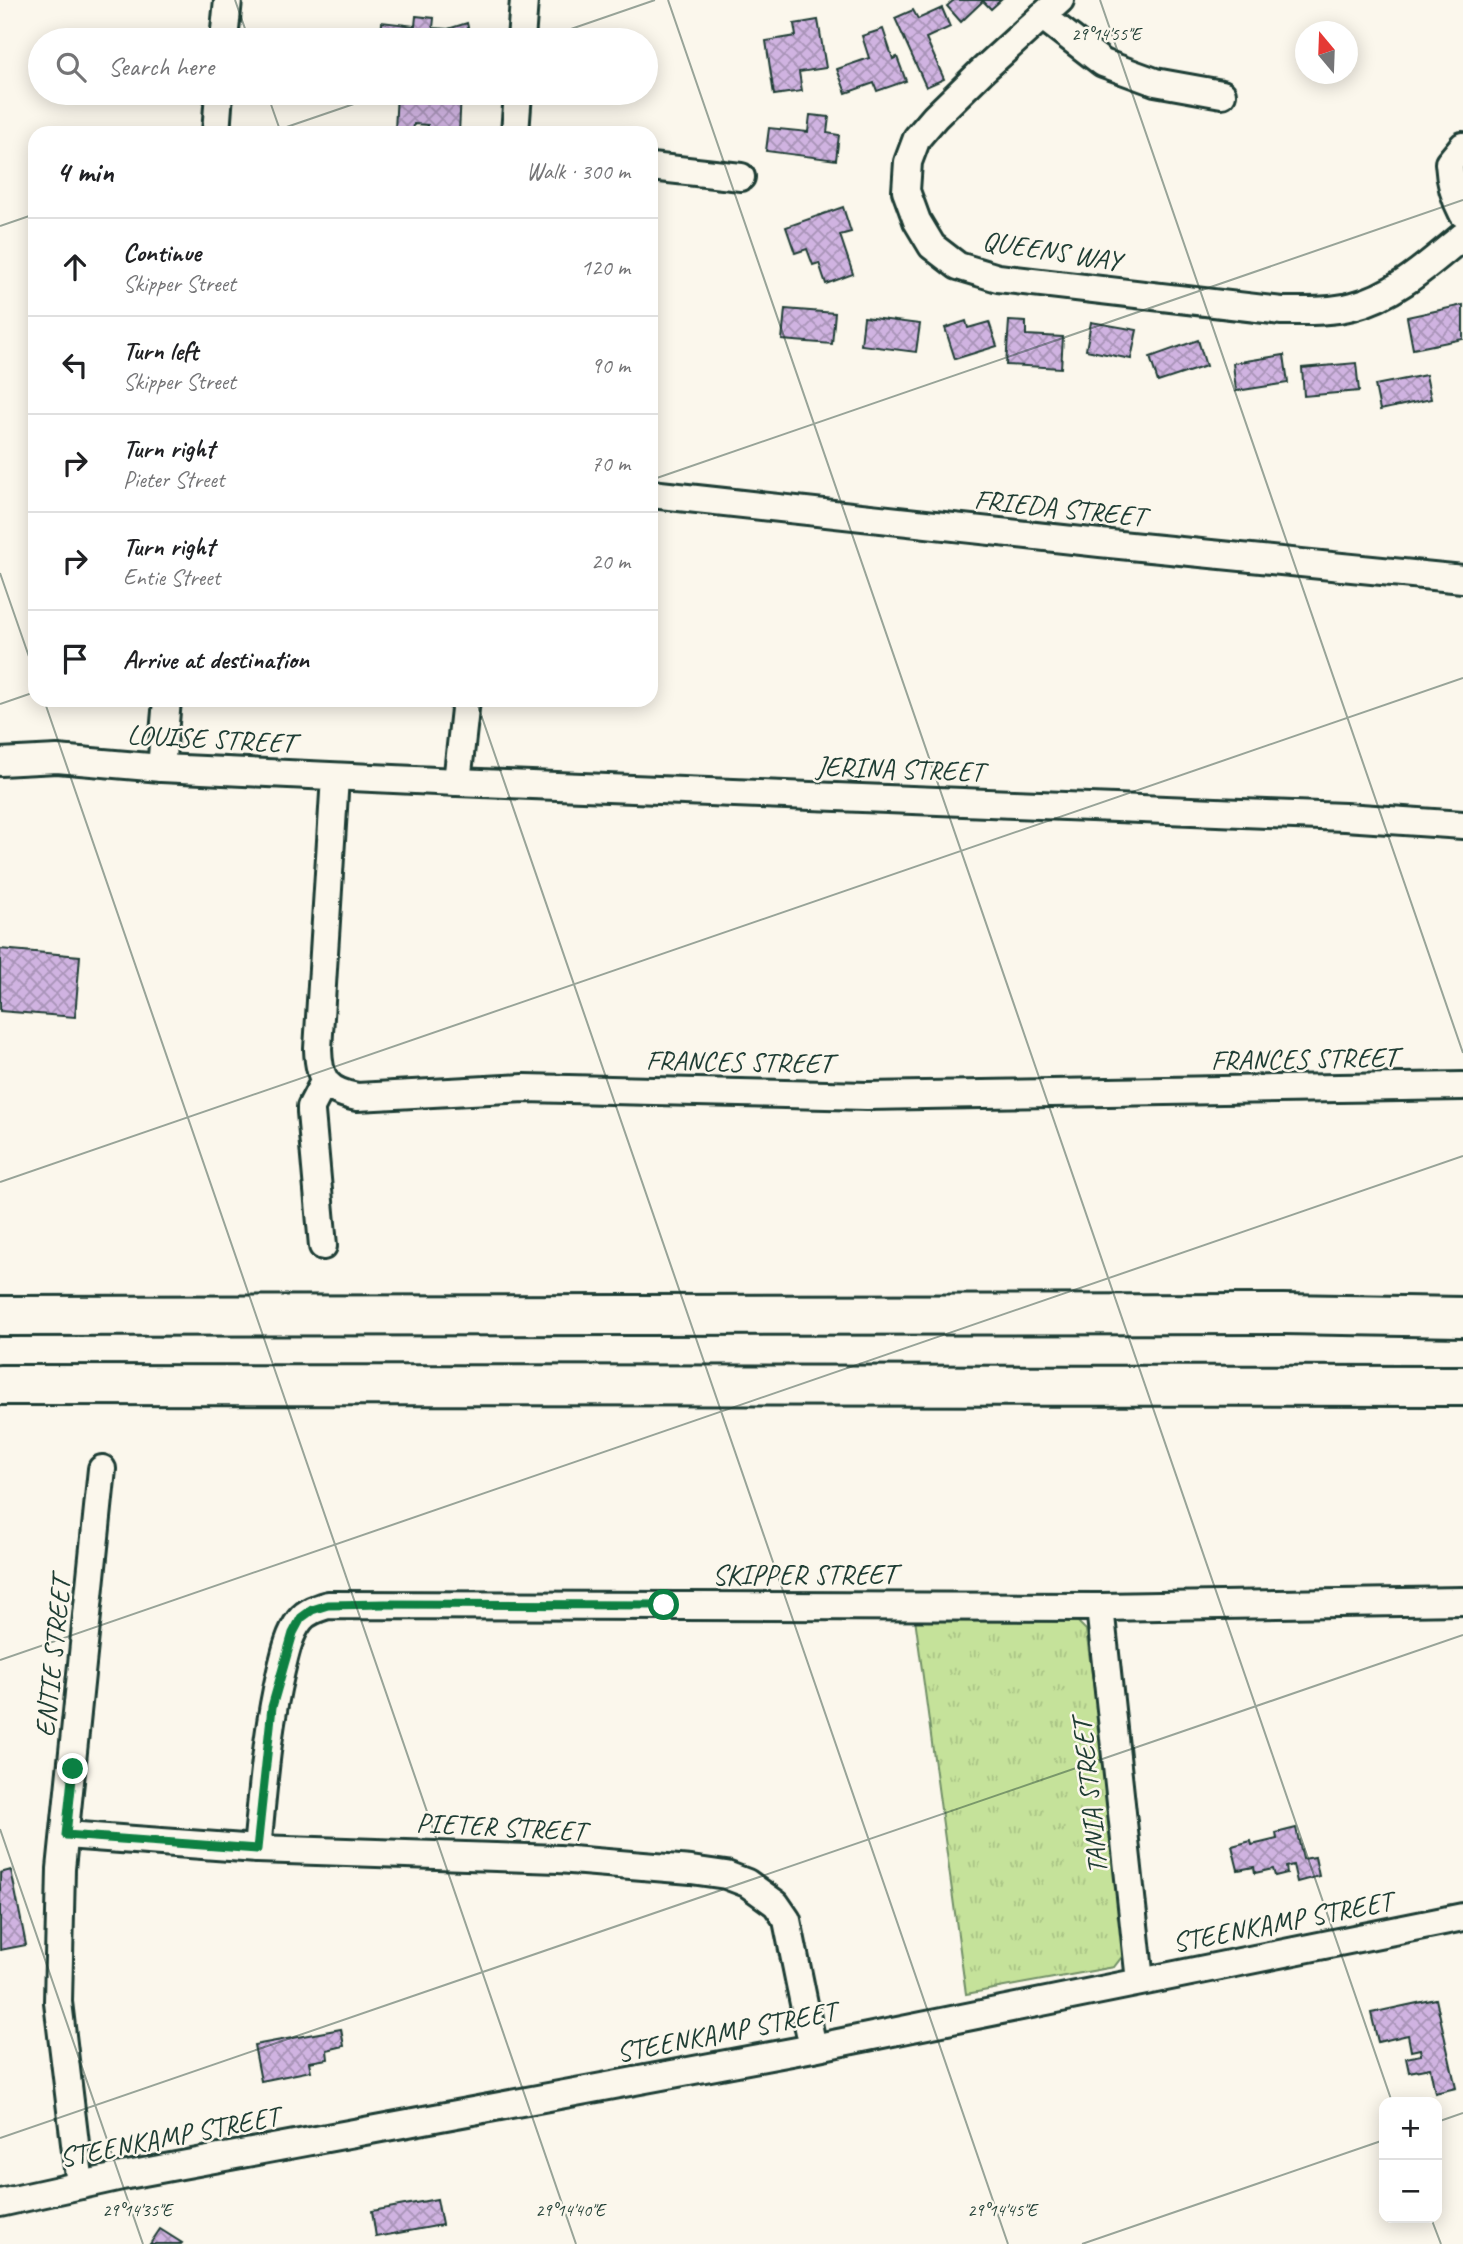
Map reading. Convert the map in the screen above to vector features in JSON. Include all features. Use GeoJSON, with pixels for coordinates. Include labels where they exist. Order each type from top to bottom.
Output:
{"type":"FeatureCollection","features":[{"type":"Feature","properties":{"kind":"highway"},"geometry":{"type":"LineString","coordinates":[[0,1316],[1283,1314],[1463,1317]]}},
{"type":"Feature","properties":{"kind":"highway"},"geometry":{"type":"LineString","coordinates":[[0,1385],[1463,1387]]}},
{"type":"Feature","properties":{"kind":"street"},"geometry":{"type":"LineString","coordinates":[[225,28],[228,0]]}},
{"type":"Feature","properties":{"kind":"street"},"geometry":{"type":"LineString","coordinates":[[522,28],[524,0]]}},
{"type":"Feature","properties":{"kind":"street"},"geometry":{"type":"LineString","coordinates":[[1051,8],[1102,63],[1155,82],[1222,94]]}},
{"type":"Feature","properties":{"kind":"street","name":"QUEENS WAY"},"geometry":{"type":"LineString","coordinates":[[1051,8],[935,117],[917,138],[908,162],[905,191],[918,221],[932,247],[958,266],[998,278],[1269,310],[1320,311],[1354,306],[1398,286],[1463,236]]}},
{"type":"Feature","properties":{"kind":"street"},"geometry":{"type":"LineString","coordinates":[[217,126],[218,105]]}},
{"type":"Feature","properties":{"kind":"street"},"geometry":{"type":"LineString","coordinates":[[516,126],[517,105]]}},
{"type":"Feature","properties":{"kind":"street"},"geometry":{"type":"LineString","coordinates":[[1463,146],[1449,163],[1454,197],[1463,214]]}},
{"type":"Feature","properties":{"kind":"street"},"geometry":{"type":"LineString","coordinates":[[658,168],[741,177]]}},
{"type":"Feature","properties":{"kind":"street","name":"FRIEDA STREET"},"geometry":{"type":"LineString","coordinates":[[658,495],[1463,579]]}},
{"type":"Feature","properties":{"kind":"street"},"geometry":{"type":"LineString","coordinates":[[161,768],[166,707]]}},
{"type":"Feature","properties":{"kind":"street"},"geometry":{"type":"LineString","coordinates":[[457,782],[465,707]]}},
{"type":"Feature","properties":{"kind":"street","name":"LOUISE STREET"},"geometry":{"type":"LineString","coordinates":[[0,762],[57,759],[161,768],[335,777]]}},
{"type":"Feature","properties":{"kind":"street"},"geometry":{"type":"LineString","coordinates":[[323,1246],[311,1107],[324,1082],[318,1068],[318,1049],[335,777]]}},
{"type":"Feature","properties":{"kind":"street","name":"JERINA STREET"},"geometry":{"type":"LineString","coordinates":[[335,777],[1345,817],[1463,825]]}},
{"type":"Feature","properties":{"kind":"street","name":"FRANCES STREET"},"geometry":{"type":"LineString","coordinates":[[324,1082],[339,1093],[357,1097],[525,1088],[867,1096],[1463,1086]]}},
{"type":"Feature","properties":{"kind":"street","name":"ENTIE STREET"},"geometry":{"type":"LineString","coordinates":[[80,2185],[58,2002],[59,1907],[102,1469]]}},
{"type":"Feature","properties":{"kind":"street","name":"SKIPPER STREET"},"geometry":{"type":"LineString","coordinates":[[257,1849],[272,1707],[285,1656],[301,1618],[312,1610],[328,1605],[1100,1607],[1463,1601]]}},
{"type":"Feature","properties":{"kind":"street","name":"TANIA STREET"},"geometry":{"type":"LineString","coordinates":[[1100,1607],[1140,1981]]}},
{"type":"Feature","properties":{"kind":"street","name":"PIETER STREET"},"geometry":{"type":"LineString","coordinates":[[66,1835],[257,1849],[559,1859],[726,1875],[747,1882],[776,1904],[787,1920],[813,2048]]}},
{"type":"Feature","properties":{"kind":"street","name":"STEENKAMP STREET"},"geometry":{"type":"LineString","coordinates":[[0,2203],[80,2185],[813,2048],[1463,1917]]}},
{"type":"Feature","properties":{"kind":"green space"},"geometry":{"type":"Polygon","coordinates":[[[1064,1616],[1077,1621],[1086,1630],[1127,1932],[1124,1954],[1114,1967],[966,1994],[915,1618],[1064,1616]]]}},
{"type":"Feature","properties":{"kind":"building"},"geometry":{"type":"Polygon","coordinates":[[[954,0],[1001,0],[991,9],[983,1],[961,22],[947,6],[954,0]]]}},
{"type":"Feature","properties":{"kind":"building"},"geometry":{"type":"Polygon","coordinates":[[[942,8],[950,27],[926,38],[944,79],[926,87],[895,18],[913,10],[918,19],[942,8]]]}},
{"type":"Feature","properties":{"kind":"building"},"geometry":{"type":"Polygon","coordinates":[[[416,16],[434,18],[433,28],[382,28],[382,22],[415,26],[416,16]]]}},
{"type":"Feature","properties":{"kind":"building"},"geometry":{"type":"Polygon","coordinates":[[[818,20],[826,68],[799,72],[802,91],[774,95],[766,41],[796,36],[794,24],[818,20]]]}},
{"type":"Feature","properties":{"kind":"building"},"geometry":{"type":"Polygon","coordinates":[[[467,23],[468,28],[451,28],[467,23]]]}},
{"type":"Feature","properties":{"kind":"building"},"geometry":{"type":"Polygon","coordinates":[[[883,29],[893,59],[897,57],[906,81],[877,91],[874,83],[846,93],[837,69],[869,58],[862,36],[883,29]]]}},
{"type":"Feature","properties":{"kind":"building"},"geometry":{"type":"Polygon","coordinates":[[[396,105],[460,105],[459,126],[395,126],[396,105]]]}},
{"type":"Feature","properties":{"kind":"building"},"geometry":{"type":"Polygon","coordinates":[[[810,115],[829,117],[827,133],[839,135],[836,160],[766,151],[769,128],[808,132],[810,115]]]}},
{"type":"Feature","properties":{"kind":"building"},"geometry":{"type":"Polygon","coordinates":[[[843,207],[851,232],[840,235],[853,274],[826,284],[819,263],[813,265],[807,249],[795,253],[786,227],[843,207]]]}},
{"type":"Feature","properties":{"kind":"building"},"geometry":{"type":"Polygon","coordinates":[[[1463,305],[1463,339],[1413,349],[1407,317],[1463,305]]]}},
{"type":"Feature","properties":{"kind":"building"},"geometry":{"type":"Polygon","coordinates":[[[785,309],[835,313],[832,344],[782,340],[785,309]]]}},
{"type":"Feature","properties":{"kind":"building"},"geometry":{"type":"Polygon","coordinates":[[[864,317],[920,324],[916,352],[861,345],[864,317]]]}},
{"type":"Feature","properties":{"kind":"building"},"geometry":{"type":"Polygon","coordinates":[[[966,321],[968,328],[989,322],[997,346],[955,359],[945,328],[966,321]]]}},
{"type":"Feature","properties":{"kind":"building"},"geometry":{"type":"Polygon","coordinates":[[[1009,321],[1026,322],[1026,335],[1063,337],[1061,368],[1006,365],[1009,321]]]}},
{"type":"Feature","properties":{"kind":"building"},"geometry":{"type":"Polygon","coordinates":[[[1091,322],[1137,330],[1131,359],[1086,350],[1091,322]]]}},
{"type":"Feature","properties":{"kind":"building"},"geometry":{"type":"Polygon","coordinates":[[[1198,340],[1206,366],[1158,382],[1150,357],[1198,340]]]}},
{"type":"Feature","properties":{"kind":"building"},"geometry":{"type":"Polygon","coordinates":[[[1284,355],[1288,383],[1236,391],[1233,363],[1284,355]]]}},
{"type":"Feature","properties":{"kind":"building"},"geometry":{"type":"Polygon","coordinates":[[[1356,363],[1359,391],[1304,396],[1302,368],[1356,363]]]}},
{"type":"Feature","properties":{"kind":"building"},"geometry":{"type":"Polygon","coordinates":[[[1426,375],[1431,399],[1380,410],[1375,385],[1426,375]]]}},
{"type":"Feature","properties":{"kind":"building"},"geometry":{"type":"Polygon","coordinates":[[[0,949],[80,956],[75,1017],[0,1011],[0,949]]]}},
{"type":"Feature","properties":{"kind":"building"},"geometry":{"type":"Polygon","coordinates":[[[1296,1828],[1303,1859],[1315,1857],[1319,1876],[1297,1882],[1293,1865],[1286,1867],[1287,1873],[1275,1876],[1273,1869],[1255,1873],[1254,1867],[1238,1870],[1232,1846],[1277,1839],[1276,1833],[1296,1828]]]}},
{"type":"Feature","properties":{"kind":"building"},"geometry":{"type":"Polygon","coordinates":[[[11,1870],[26,1945],[0,1950],[0,1873],[11,1870]]]}},
{"type":"Feature","properties":{"kind":"building"},"geometry":{"type":"Polygon","coordinates":[[[1436,1999],[1456,2088],[1435,2093],[1430,2068],[1409,2072],[1406,2058],[1421,2055],[1420,2049],[1411,2051],[1408,2035],[1378,2042],[1371,2013],[1436,1999]]]}},
{"type":"Feature","properties":{"kind":"building"},"geometry":{"type":"Polygon","coordinates":[[[341,2029],[344,2046],[327,2050],[328,2059],[309,2062],[311,2071],[261,2081],[254,2045],[341,2029]]]}},
{"type":"Feature","properties":{"kind":"building"},"geometry":{"type":"Polygon","coordinates":[[[437,2199],[442,2225],[376,2237],[372,2211],[437,2199]]]}},
{"type":"Feature","properties":{"kind":"building"},"geometry":{"type":"Polygon","coordinates":[[[160,2229],[182,2243],[150,2244],[160,2229]]]}},
{"type":"Feature","properties":{"kind":"route"},"geometry":{"type":"LineString","coordinates":[[73,1769],[66,1835],[257,1849],[272,1707],[293,1633],[301,1618],[312,1610],[328,1605],[385,1604],[664,1605]]}}]}
